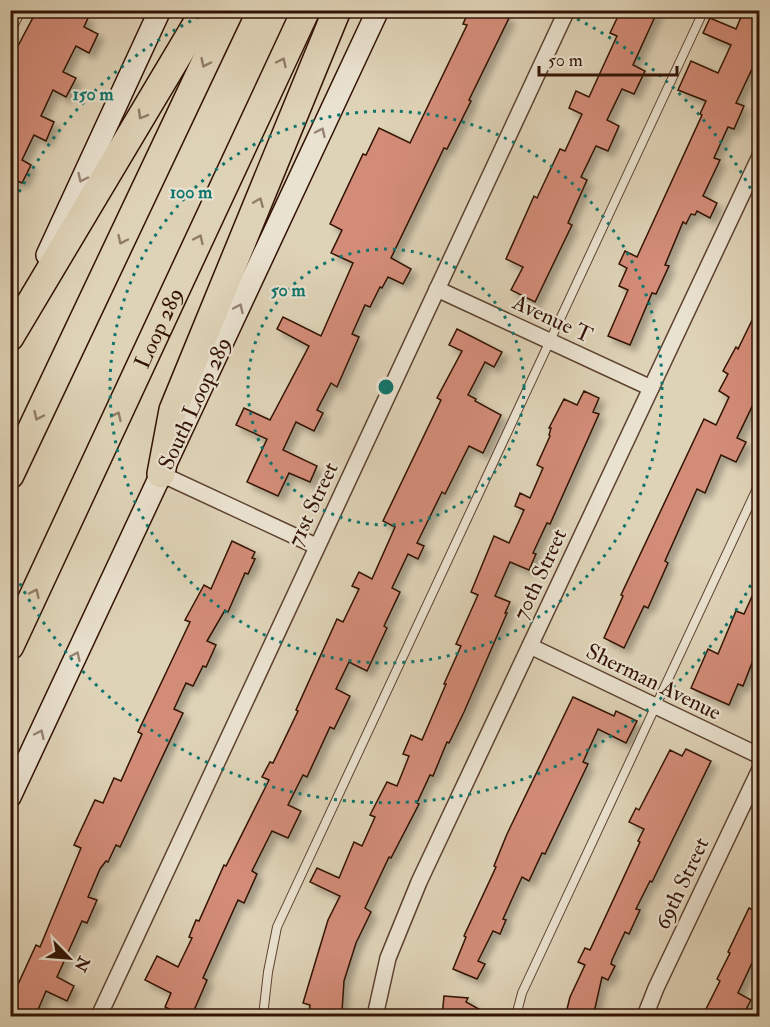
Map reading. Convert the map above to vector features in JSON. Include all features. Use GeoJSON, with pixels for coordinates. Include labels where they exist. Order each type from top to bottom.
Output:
{"type":"FeatureCollection","features":[{"type":"Feature","properties":{"kind":"highway"},"geometry":{"type":"LineString","coordinates":[[10,335],[205,10]]}},
{"type":"Feature","properties":{"kind":"highway"},"geometry":{"type":"LineString","coordinates":[[10,475],[230,10]]}},
{"type":"Feature","properties":{"kind":"highway","name":"Loop 289"},"geometry":{"type":"LineString","coordinates":[[10,646],[306,10]]}},
{"type":"Feature","properties":{"kind":"highway"},"geometry":{"type":"LineString","coordinates":[[161,474],[173,410],[337,10]]}},
{"type":"Feature","properties":{"kind":"main road"},"geometry":{"type":"LineString","coordinates":[[10,335],[160,10]]}},
{"type":"Feature","properties":{"kind":"main road","name":"South Loop 289"},"geometry":{"type":"LineString","coordinates":[[10,797],[378,10]]}},
{"type":"Feature","properties":{"kind":"street","name":"71st Street"},"geometry":{"type":"LineString","coordinates":[[99,1017],[567,10]]}},
{"type":"Feature","properties":{"kind":"street","name":"70th Street"},"geometry":{"type":"LineString","coordinates":[[375,1017],[388,958],[419,882],[759,156]]}},
{"type":"Feature","properties":{"kind":"street","name":"Avenue T"},"geometry":{"type":"LineString","coordinates":[[437,289],[651,388]]}},
{"type":"Feature","properties":{"kind":"street"},"geometry":{"type":"LineString","coordinates":[[161,474],[316,546]]}},
{"type":"Feature","properties":{"kind":"street","name":"Sherman Avenue"},"geometry":{"type":"LineString","coordinates":[[530,646],[759,756]]}},
{"type":"Feature","properties":{"kind":"street","name":"69th Street"},"geometry":{"type":"LineString","coordinates":[[645,1017],[656,988],[759,769]]}},
{"type":"Feature","properties":{"kind":"lane"},"geometry":{"type":"LineString","coordinates":[[10,33],[21,10]]}},
{"type":"Feature","properties":{"kind":"lane"},"geometry":{"type":"LineString","coordinates":[[263,1017],[268,972],[277,927],[704,10]]}},
{"type":"Feature","properties":{"kind":"lane"},"geometry":{"type":"LineString","coordinates":[[516,1017],[522,993],[759,482]]}},
{"type":"Feature","properties":{"kind":"building"},"geometry":{"type":"Polygon","coordinates":[[[37,10],[72,10],[88,18],[84,27],[98,34],[89,53],[76,46],[63,72],[76,78],[66,97],[53,90],[41,116],[54,122],[46,141],[34,135],[22,160],[31,165],[22,183],[13,179],[10,185],[10,61],[37,10]]]}},
{"type":"Feature","properties":{"kind":"building"},"geometry":{"type":"Polygon","coordinates":[[[469,10],[503,10],[501,14],[509,18],[469,100],[471,101],[447,149],[444,148],[391,258],[411,269],[403,284],[388,277],[370,307],[365,305],[352,334],[359,337],[337,387],[331,383],[317,410],[323,413],[314,431],[296,422],[283,450],[317,466],[310,482],[289,473],[278,496],[247,482],[267,439],[236,425],[244,408],[270,420],[309,346],[277,329],[283,317],[321,336],[353,263],[331,253],[342,230],[330,224],[363,154],[366,155],[379,128],[410,143],[467,25],[463,24],[469,10]]]}},
{"type":"Feature","properties":{"kind":"building"},"geometry":{"type":"Polygon","coordinates":[[[621,10],[658,10],[633,65],[645,71],[634,94],[622,89],[607,120],[619,126],[608,151],[596,146],[581,177],[587,180],[568,223],[572,225],[535,302],[511,290],[523,267],[506,259],[534,196],[537,198],[560,149],[565,151],[582,114],[569,108],[576,91],[589,97],[617,36],[610,33],[621,10]]]}},
{"type":"Feature","properties":{"kind":"building"},"geometry":{"type":"Polygon","coordinates":[[[744,10],[759,10],[759,59],[736,103],[744,106],[734,129],[728,127],[714,158],[720,160],[703,196],[717,203],[710,218],[697,211],[695,215],[691,214],[686,224],[683,222],[665,265],[669,266],[656,294],[652,293],[630,345],[608,336],[628,290],[619,286],[627,268],[619,264],[625,251],[637,257],[702,115],[700,114],[706,101],[678,90],[691,61],[718,73],[731,45],[703,33],[710,18],[736,29],[744,10]]]}},
{"type":"Feature","properties":{"kind":"building"},"geometry":{"type":"Polygon","coordinates":[[[759,306],[759,392],[737,438],[746,442],[736,462],[721,455],[705,493],[697,489],[665,561],[668,563],[648,608],[644,606],[624,648],[604,638],[623,596],[621,595],[704,419],[716,425],[729,397],[719,391],[728,374],[723,371],[736,347],[738,349],[759,306]]]}},
{"type":"Feature","properties":{"kind":"building"},"geometry":{"type":"Polygon","coordinates":[[[457,329],[502,352],[494,367],[485,362],[468,395],[501,415],[483,453],[469,446],[445,494],[442,492],[417,543],[424,546],[418,559],[408,554],[392,588],[400,592],[384,626],[387,628],[367,671],[349,662],[336,689],[350,696],[334,729],[330,727],[307,777],[303,775],[288,805],[301,811],[288,838],[272,831],[252,871],[257,874],[244,903],[238,900],[203,978],[207,980],[191,1017],[186,1017],[165,1007],[171,993],[145,980],[157,956],[178,967],[192,938],[189,937],[196,920],[199,921],[224,865],[226,866],[269,780],[262,777],[270,762],[273,763],[298,711],[296,710],[337,619],[343,622],[359,589],[352,586],[359,572],[372,579],[395,527],[383,521],[441,400],[437,398],[462,351],[449,345],[457,329]]]}},
{"type":"Feature","properties":{"kind":"building"},"geometry":{"type":"Polygon","coordinates":[[[584,391],[599,398],[593,412],[599,414],[550,524],[547,523],[533,553],[536,554],[529,570],[510,562],[495,596],[510,602],[505,613],[507,613],[464,712],[449,743],[447,742],[433,776],[430,775],[417,803],[419,804],[391,858],[389,857],[365,908],[371,912],[356,943],[344,981],[342,1011],[336,1011],[335,1017],[309,1017],[310,1005],[303,1003],[328,920],[340,896],[310,882],[317,868],[339,878],[354,842],[362,846],[375,817],[370,815],[387,782],[397,786],[409,756],[403,754],[411,735],[422,740],[461,646],[456,644],[478,595],[471,592],[494,536],[509,543],[524,510],[515,506],[520,493],[530,498],[543,468],[537,465],[550,436],[551,428],[549,428],[564,399],[577,405],[584,391]]]}},
{"type":"Feature","properties":{"kind":"building"},"geometry":{"type":"Polygon","coordinates":[[[232,541],[255,552],[252,558],[255,559],[248,574],[245,573],[228,612],[225,610],[207,641],[216,645],[206,667],[203,666],[193,686],[186,683],[174,709],[183,713],[120,847],[116,845],[108,862],[106,861],[100,869],[88,897],[97,900],[87,923],[82,921],[57,977],[74,986],[67,1001],[46,991],[35,1017],[10,1017],[10,1002],[36,945],[40,947],[81,848],[74,845],[95,800],[103,803],[114,778],[121,781],[142,734],[138,732],[190,622],[185,620],[204,585],[211,589],[232,541]]]}},
{"type":"Feature","properties":{"kind":"building"},"geometry":{"type":"Polygon","coordinates":[[[759,581],[759,645],[743,686],[738,684],[729,705],[691,688],[708,649],[718,654],[736,611],[744,614],[759,581]]]}},
{"type":"Feature","properties":{"kind":"building"},"geometry":{"type":"Polygon","coordinates":[[[573,697],[614,716],[616,711],[637,721],[626,743],[598,729],[583,762],[588,764],[545,854],[542,853],[529,881],[522,877],[503,919],[506,920],[500,934],[493,931],[478,961],[485,964],[477,979],[453,969],[466,937],[464,936],[496,867],[494,866],[507,834],[573,697]]]}},
{"type":"Feature","properties":{"kind":"building"},"geometry":{"type":"Polygon","coordinates":[[[686,749],[711,761],[652,882],[650,881],[636,909],[640,910],[629,934],[625,932],[612,960],[611,964],[615,966],[608,980],[602,977],[593,1017],[565,1017],[570,997],[585,965],[578,962],[585,948],[590,950],[640,842],[638,841],[644,829],[629,822],[636,808],[639,810],[670,750],[682,756],[686,749]]]}},
{"type":"Feature","properties":{"kind":"building"},"geometry":{"type":"Polygon","coordinates":[[[749,908],[759,913],[759,948],[738,993],[751,1000],[742,1017],[702,1017],[720,981],[717,979],[749,908]]]}},
{"type":"Feature","properties":{"kind":"building"},"geometry":{"type":"Polygon","coordinates":[[[444,996],[468,998],[466,1002],[493,1017],[442,1017],[444,996]]]}}]}
